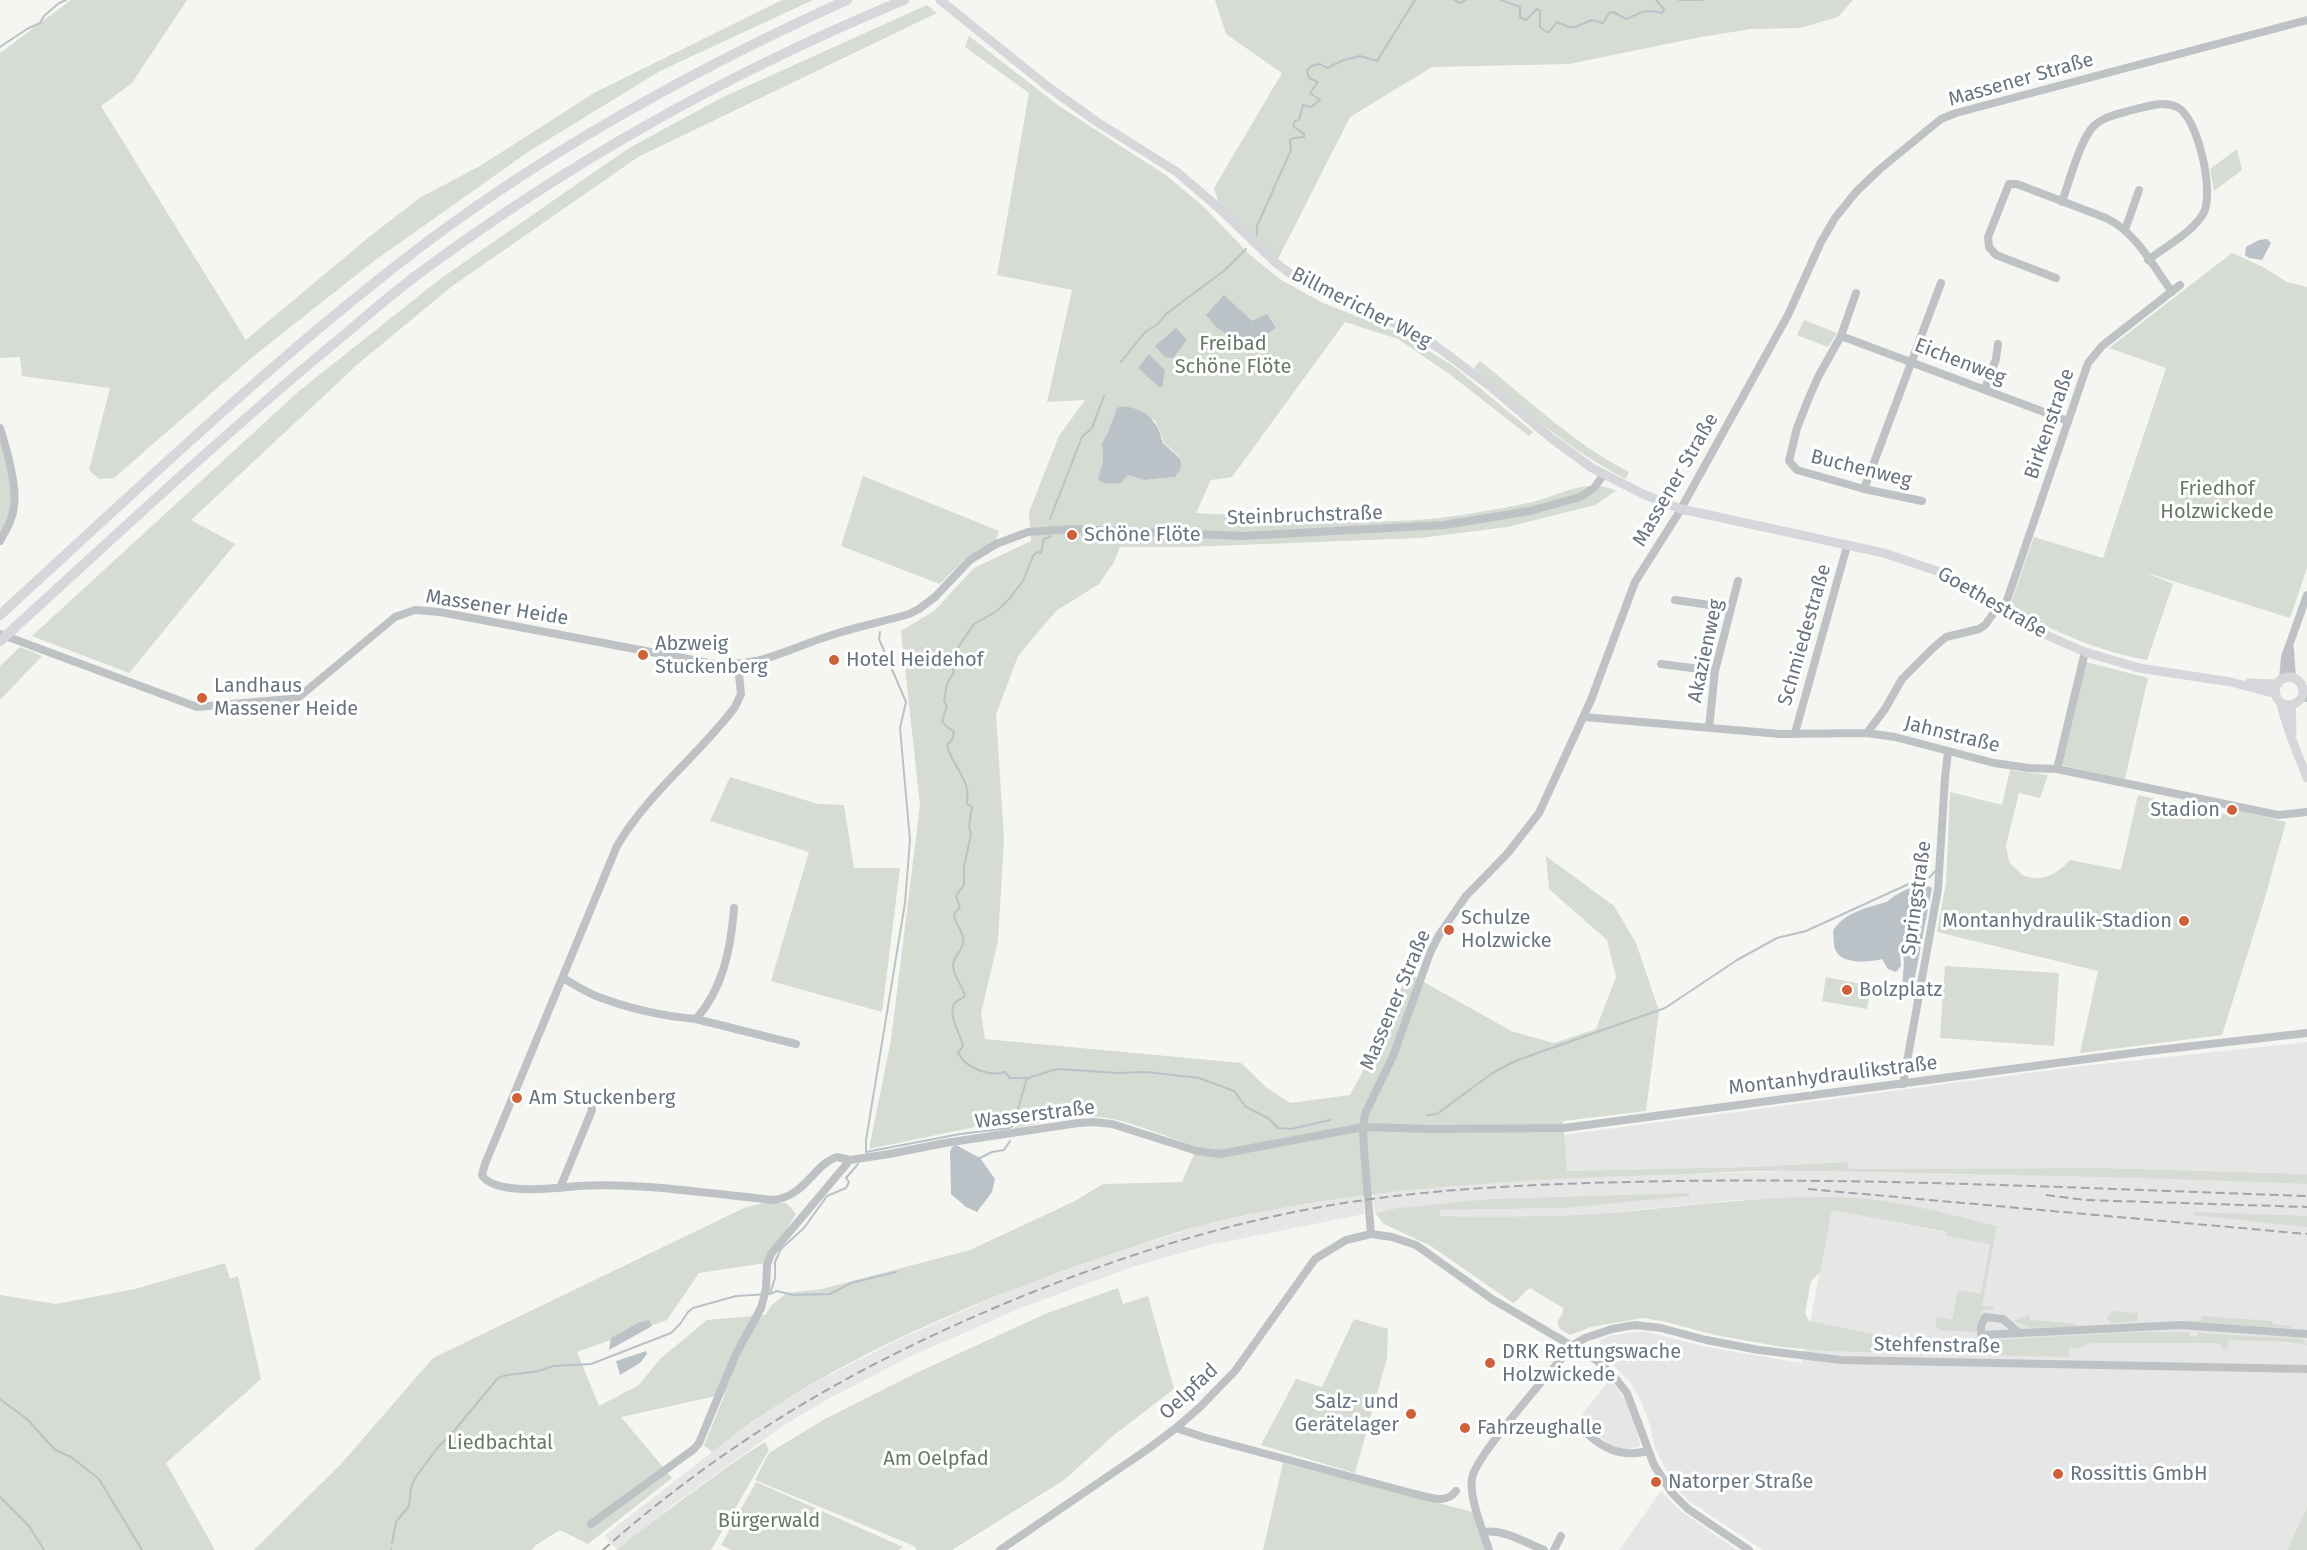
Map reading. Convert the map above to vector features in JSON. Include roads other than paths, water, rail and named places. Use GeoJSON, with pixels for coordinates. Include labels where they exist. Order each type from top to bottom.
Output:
{"type":"FeatureCollection","features":[{"type":"Feature","properties":{"kind":"highway"},"geometry":{"type":"LineString","coordinates":[[0,615],[258,380],[398,264],[448,227],[548,160],[669,88],[768,36],[847,0]]}},
{"type":"Feature","properties":{"kind":"highway"},"geometry":{"type":"LineString","coordinates":[[0,640],[264,402],[410,280],[538,189],[678,106],[780,54],[904,0]]}},
{"type":"Feature","properties":{"kind":"main road","name":"Billmericher Weg"},"geometry":{"type":"LineString","coordinates":[[940,0],[1047,86],[1089,116],[1177,172],[1276,263],[1299,280],[1332,298],[1402,326],[1436,346],[1491,387],[1551,438],[1604,474],[1645,495],[1681,508]]}},
{"type":"Feature","properties":{"kind":"main road","name":"Goethestraße"},"geometry":{"type":"LineString","coordinates":[[1681,508],[1884,553],[1940,572],[2044,634],[2085,652],[2139,668],[2232,682],[2284,680]]}},
{"type":"Feature","properties":{"kind":"main road"},"geometry":{"type":"LineString","coordinates":[[2283,701],[2305,694],[2301,684],[2284,680],[2283,701],[2285,725],[2292,733],[2307,778]]}},
{"type":"Feature","properties":{"kind":"main road","name":"Goethestraße"},"geometry":{"type":"LineString","coordinates":[[2232,682],[2283,701]]}},
{"type":"Feature","properties":{"kind":"street","name":"Massener Straße"},"geometry":{"type":"LineString","coordinates":[[1371,1234],[1363,1127],[1369,1102],[1393,1056],[1426,963],[1439,934],[1466,896],[1522,837],[1539,813],[1584,717],[1633,587],[1681,508],[1788,315],[1821,242],[1835,218],[1856,192],[1941,119],[1956,113],[2307,20]]}},
{"type":"Feature","properties":{"kind":"street"},"geometry":{"type":"LineString","coordinates":[[2062,202],[2085,139],[2098,122],[2115,115],[2159,104],[2173,105],[2181,109],[2189,117],[2193,128],[2207,180],[2208,199],[2205,211],[2198,221],[2148,260]]}},
{"type":"Feature","properties":{"kind":"street"},"geometry":{"type":"LineString","coordinates":[[2056,278],[1996,255],[1989,247],[1988,237],[2009,184],[2017,184],[2106,218],[2125,230],[2172,292]]}},
{"type":"Feature","properties":{"kind":"street"},"geometry":{"type":"LineString","coordinates":[[2125,230],[2139,190]]}},
{"type":"Feature","properties":{"kind":"street"},"geometry":{"type":"LineString","coordinates":[[1864,489],[1941,283]]}},
{"type":"Feature","properties":{"kind":"street","name":"Birkenstraße"},"geometry":{"type":"LineString","coordinates":[[2001,608],[2085,369],[2094,354],[2180,285]]}},
{"type":"Feature","properties":{"kind":"street"},"geometry":{"type":"LineString","coordinates":[[1841,336],[1856,293]]}},
{"type":"Feature","properties":{"kind":"street","name":"Eichenweg"},"geometry":{"type":"LineString","coordinates":[[1841,336],[2068,421]]}},
{"type":"Feature","properties":{"kind":"street","name":"Buchenweg"},"geometry":{"type":"LineString","coordinates":[[1841,336],[1808,400],[1797,428],[1789,461],[1797,470],[1864,489],[1922,501]]}},
{"type":"Feature","properties":{"kind":"street"},"geometry":{"type":"LineString","coordinates":[[1985,389],[1996,359],[1998,344]]}},
{"type":"Feature","properties":{"kind":"street"},"geometry":{"type":"LineString","coordinates":[[0,428],[6,448],[15,503],[9,524],[0,541]]}},
{"type":"Feature","properties":{"kind":"street","name":"Steinbruchstraße"},"geometry":{"type":"LineString","coordinates":[[880,621],[919,609],[935,597],[970,560],[996,544],[1028,532],[1071,529],[1242,536],[1443,525],[1530,510],[1580,497],[1594,489],[1604,474]]}},
{"type":"Feature","properties":{"kind":"street","name":"Schmiedestraße"},"geometry":{"type":"LineString","coordinates":[[1795,733],[1847,546]]}},
{"type":"Feature","properties":{"kind":"street","name":"Akazienweg"},"geometry":{"type":"LineString","coordinates":[[1709,728],[1715,671],[1738,581]]}},
{"type":"Feature","properties":{"kind":"street"},"geometry":{"type":"LineString","coordinates":[[2284,680],[2290,649],[2307,595]]}},
{"type":"Feature","properties":{"kind":"street"},"geometry":{"type":"LineString","coordinates":[[1675,600],[1731,608]]}},
{"type":"Feature","properties":{"kind":"street"},"geometry":{"type":"LineString","coordinates":[[1867,733],[1885,709],[1902,679],[1932,648],[1946,637],[1985,625],[2001,608]]}},
{"type":"Feature","properties":{"kind":"street","name":"Massener Heide"},"geometry":{"type":"LineString","coordinates":[[0,634],[197,708],[276,701],[299,696],[395,617],[415,610],[440,612],[710,663],[738,665],[761,661],[814,641],[880,621]]}},
{"type":"Feature","properties":{"kind":"street"},"geometry":{"type":"LineString","coordinates":[[2057,769],[2085,652]]}},
{"type":"Feature","properties":{"kind":"street"},"geometry":{"type":"LineString","coordinates":[[1661,664],[1715,671]]}},
{"type":"Feature","properties":{"kind":"street"},"geometry":{"type":"LineString","coordinates":[[738,665],[741,688],[739,700],[720,726],[671,777],[623,836],[482,1172],[486,1180],[497,1186],[520,1189],[636,1185],[774,1200],[790,1196],[833,1159],[847,1158]]}},
{"type":"Feature","properties":{"kind":"street","name":"Jahnstraße"},"geometry":{"type":"LineString","coordinates":[[1584,717],[1780,734],[1867,733],[1895,737],[1948,752],[2012,766],[2057,769],[2278,815],[2307,812]]}},
{"type":"Feature","properties":{"kind":"street","name":"Springstraße"},"geometry":{"type":"LineString","coordinates":[[1903,1084],[1938,889],[1948,752]]}},
{"type":"Feature","properties":{"kind":"street"},"geometry":{"type":"LineString","coordinates":[[696,1019],[705,1009],[717,987],[732,939],[734,908]]}},
{"type":"Feature","properties":{"kind":"street"},"geometry":{"type":"LineString","coordinates":[[563,978],[594,995],[633,1008],[677,1018],[696,1019],[796,1044]]}},
{"type":"Feature","properties":{"kind":"street","name":"Montanhydraulikstraße"},"geometry":{"type":"LineString","coordinates":[[1363,1127],[1564,1128],[2230,1041],[2307,1033]]}},
{"type":"Feature","properties":{"kind":"street"},"geometry":{"type":"LineString","coordinates":[[560,1188],[592,1110],[591,1100]]}},
{"type":"Feature","properties":{"kind":"street","name":"Wasserstraße"},"geometry":{"type":"LineString","coordinates":[[847,1158],[1078,1123],[1112,1124],[1210,1154],[1363,1127]]}},
{"type":"Feature","properties":{"kind":"street"},"geometry":{"type":"LineString","coordinates":[[591,1524],[699,1443],[736,1354],[764,1300],[767,1265],[774,1250],[847,1158]]}},
{"type":"Feature","properties":{"kind":"street"},"geometry":{"type":"LineString","coordinates":[[1371,1234],[1392,1237],[1416,1245],[1492,1299],[1596,1360],[1612,1374],[1627,1394],[1648,1451],[1664,1482],[1688,1509],[1749,1550]]}},
{"type":"Feature","properties":{"kind":"street","name":"Oelpfad"},"geometry":{"type":"LineString","coordinates":[[1000,1550],[1176,1428],[1235,1371],[1314,1260],[1346,1240],[1371,1234]]}},
{"type":"Feature","properties":{"kind":"street"},"geometry":{"type":"LineString","coordinates":[[2019,1333],[2003,1319],[1985,1317],[1981,1326],[1981,1335],[2180,1325],[2307,1334]]}},
{"type":"Feature","properties":{"kind":"street","name":"Stehfenstraße"},"geometry":{"type":"LineString","coordinates":[[1573,1345],[1585,1338],[1612,1329],[1635,1325],[1661,1328],[1706,1340],[1759,1350],[1840,1360],[2307,1369]]}},
{"type":"Feature","properties":{"kind":"street"},"geometry":{"type":"LineString","coordinates":[[1489,1550],[1472,1484],[1474,1470],[1506,1426],[1573,1345]]}},
{"type":"Feature","properties":{"kind":"street"},"geometry":{"type":"LineString","coordinates":[[1581,1427],[1592,1439],[1608,1449],[1622,1454],[1648,1451]]}},
{"type":"Feature","properties":{"kind":"street"},"geometry":{"type":"LineString","coordinates":[[1176,1428],[1415,1494],[1445,1500],[1451,1498],[1456,1491]]}},
{"type":"Feature","properties":{"kind":"street"},"geometry":{"type":"LineString","coordinates":[[1484,1532],[1493,1531],[1504,1534],[1544,1550]]}},
{"type":"Feature","properties":{"kind":"street"},"geometry":{"type":"LineString","coordinates":[[1554,1550],[1561,1536]]}},
{"type":"Feature","properties":{"kind":"waterway"},"geometry":{"type":"LineString","coordinates":[[0,47],[40,23],[44,16],[66,0]]}},
{"type":"Feature","properties":{"kind":"waterway"},"geometry":{"type":"LineString","coordinates":[[1257,235],[1257,226],[1291,150],[1290,140],[1304,137],[1304,134],[1293,126],[1295,121],[1299,120],[1303,105],[1311,107],[1320,100],[1310,93],[1318,82],[1309,78],[1307,71],[1311,66],[1320,64],[1327,68],[1360,56],[1377,61],[1415,0]]}},
{"type":"Feature","properties":{"kind":"waterway"},"geometry":{"type":"LineString","coordinates":[[1454,0],[1460,3],[1466,0]]}},
{"type":"Feature","properties":{"kind":"waterway"},"geometry":{"type":"LineString","coordinates":[[1501,0],[1520,7],[1520,17],[1526,20],[1537,9],[1540,11],[1540,27],[1546,32],[1549,32],[1557,22],[1569,27],[1592,20],[1603,23],[1609,13],[1613,12],[1626,19],[1647,11],[1662,13],[1664,9],[1656,0]]}},
{"type":"Feature","properties":{"kind":"waterway"},"geometry":{"type":"LineString","coordinates":[[1679,0],[1702,0]]}},
{"type":"Feature","properties":{"kind":"waterway"},"geometry":{"type":"LineString","coordinates":[[1121,362],[1145,332],[1225,270],[1246,249]]}},
{"type":"Feature","properties":{"kind":"waterway"},"geometry":{"type":"LineString","coordinates":[[1050,519],[1082,437],[1092,428],[1104,396]]}},
{"type":"Feature","properties":{"kind":"waterway"},"geometry":{"type":"LineString","coordinates":[[880,632],[879,639],[906,702],[900,728],[910,840],[905,903],[866,1140],[866,1152],[1013,1126],[1027,1078],[1010,1078],[1005,1072],[992,1073],[978,1070],[966,1063],[958,1053],[963,1046],[952,1014],[955,1003],[965,996],[954,973],[953,964],[964,941],[954,914],[960,907],[956,896],[964,885],[964,867],[971,834],[969,827],[972,807],[967,804],[965,783],[947,745],[953,738],[954,732],[942,721],[947,706],[944,701],[947,684],[954,672],[952,656],[974,624],[997,611],[1009,599],[1023,581],[1033,556],[1037,552],[1041,553],[1044,539],[1051,536]]}},
{"type":"Feature","properties":{"kind":"waterway"},"geometry":{"type":"LineString","coordinates":[[1427,1115],[1437,1114],[1491,1074],[1515,1061],[1665,1008],[1737,960],[1777,938],[1806,931],[1913,882],[1930,877],[1936,870]]}},
{"type":"Feature","properties":{"kind":"waterway"},"geometry":{"type":"LineString","coordinates":[[1028,1078],[1057,1069],[1118,1073],[1146,1072],[1199,1078],[1234,1091],[1246,1107],[1268,1118],[1278,1128],[1291,1129],[1330,1120]]}},
{"type":"Feature","properties":{"kind":"waterway"},"geometry":{"type":"LineString","coordinates":[[980,1158],[992,1152],[1004,1150],[1010,1141]]}},
{"type":"Feature","properties":{"kind":"waterway"},"geometry":{"type":"LineString","coordinates":[[770,1294],[775,1278],[775,1262],[781,1249],[804,1228],[827,1196],[846,1188],[849,1182],[846,1178],[858,1164]]}},
{"type":"Feature","properties":{"kind":"waterway"},"geometry":{"type":"LineString","coordinates":[[392,1543],[396,1522],[409,1506],[411,1488],[415,1478],[438,1447],[498,1378],[539,1371],[553,1366],[591,1364],[671,1333],[693,1308],[736,1296],[770,1294],[777,1291],[793,1295],[830,1294],[851,1283],[896,1272]]}},
{"type":"Feature","properties":{"kind":"waterway"},"geometry":{"type":"LineString","coordinates":[[0,1399],[28,1420],[55,1450],[71,1457],[99,1479],[142,1550]]}},
{"type":"Feature","properties":{"kind":"waterway"},"geometry":{"type":"LineString","coordinates":[[0,1497],[29,1526],[44,1550]]}},
{"type":"Feature","properties":{"kind":"railway"},"geometry":{"type":"LineString","coordinates":[[603,1550],[652,1508],[754,1435],[806,1402],[916,1343],[1071,1277],[1186,1239],[1264,1218],[1385,1197],[1468,1189],[1551,1184],[1677,1181],[1913,1183],[2307,1196]]}},
{"type":"Feature","properties":{"kind":"railway"},"geometry":{"type":"LineString","coordinates":[[1808,1189],[2307,1234]]}},
{"type":"Feature","properties":{"kind":"railway"},"geometry":{"type":"LineString","coordinates":[[2046,1195],[2085,1200],[2307,1207]]}},
{"type":"Feature","properties":{"kind":"place","name":"Schöne Flöte"},"geometry":{"type":"Point","coordinates":[1072,535]}},
{"type":"Feature","properties":{"kind":"place","name":"Abzweig Stuckenberg"},"geometry":{"type":"Point","coordinates":[643,655]}},
{"type":"Feature","properties":{"kind":"place","name":"Hotel Heidehof"},"geometry":{"type":"Point","coordinates":[834,660]}},
{"type":"Feature","properties":{"kind":"place","name":"Landhaus Massener Heide"},"geometry":{"type":"Point","coordinates":[202,698]}},
{"type":"Feature","properties":{"kind":"place","name":"Stadion"},"geometry":{"type":"Point","coordinates":[2232,810]}},
{"type":"Feature","properties":{"kind":"place","name":"Montanhydraulik-Stadion"},"geometry":{"type":"Point","coordinates":[2184,921]}},
{"type":"Feature","properties":{"kind":"place","name":"Schulze Holzwicke"},"geometry":{"type":"Point","coordinates":[1449,930]}},
{"type":"Feature","properties":{"kind":"place","name":"Bolzplatz"},"geometry":{"type":"Point","coordinates":[1847,990]}},
{"type":"Feature","properties":{"kind":"place","name":"Am Stuckenberg"},"geometry":{"type":"Point","coordinates":[517,1098]}},
{"type":"Feature","properties":{"kind":"place","name":"DRK Rettungswache Holzwickede"},"geometry":{"type":"Point","coordinates":[1490,1363]}},
{"type":"Feature","properties":{"kind":"place","name":"Salz- und Gerätelager"},"geometry":{"type":"Point","coordinates":[1411,1414]}},
{"type":"Feature","properties":{"kind":"place","name":"Fahrzeughalle"},"geometry":{"type":"Point","coordinates":[1465,1428]}},
{"type":"Feature","properties":{"kind":"place","name":"Rossittis GmbH"},"geometry":{"type":"Point","coordinates":[2058,1474]}},
{"type":"Feature","properties":{"kind":"place","name":"Natorper Straße"},"geometry":{"type":"Point","coordinates":[1656,1482]}},
{"type":"Feature","properties":{"kind":"park label","name":"Freibad Schöne Flöte"},"geometry":{"type":"Point","coordinates":[1233,356]}},
{"type":"Feature","properties":{"kind":"park label","name":"Friedhof Holzwickede"},"geometry":{"type":"Point","coordinates":[2217,500]}},
{"type":"Feature","properties":{"kind":"park label","name":"Liedbachtal"},"geometry":{"type":"Point","coordinates":[500,1443]}},
{"type":"Feature","properties":{"kind":"park label","name":"Am Oelpfad"},"geometry":{"type":"Point","coordinates":[936,1459]}},
{"type":"Feature","properties":{"kind":"park label","name":"Bürgerwald"},"geometry":{"type":"Point","coordinates":[769,1521]}}]}
